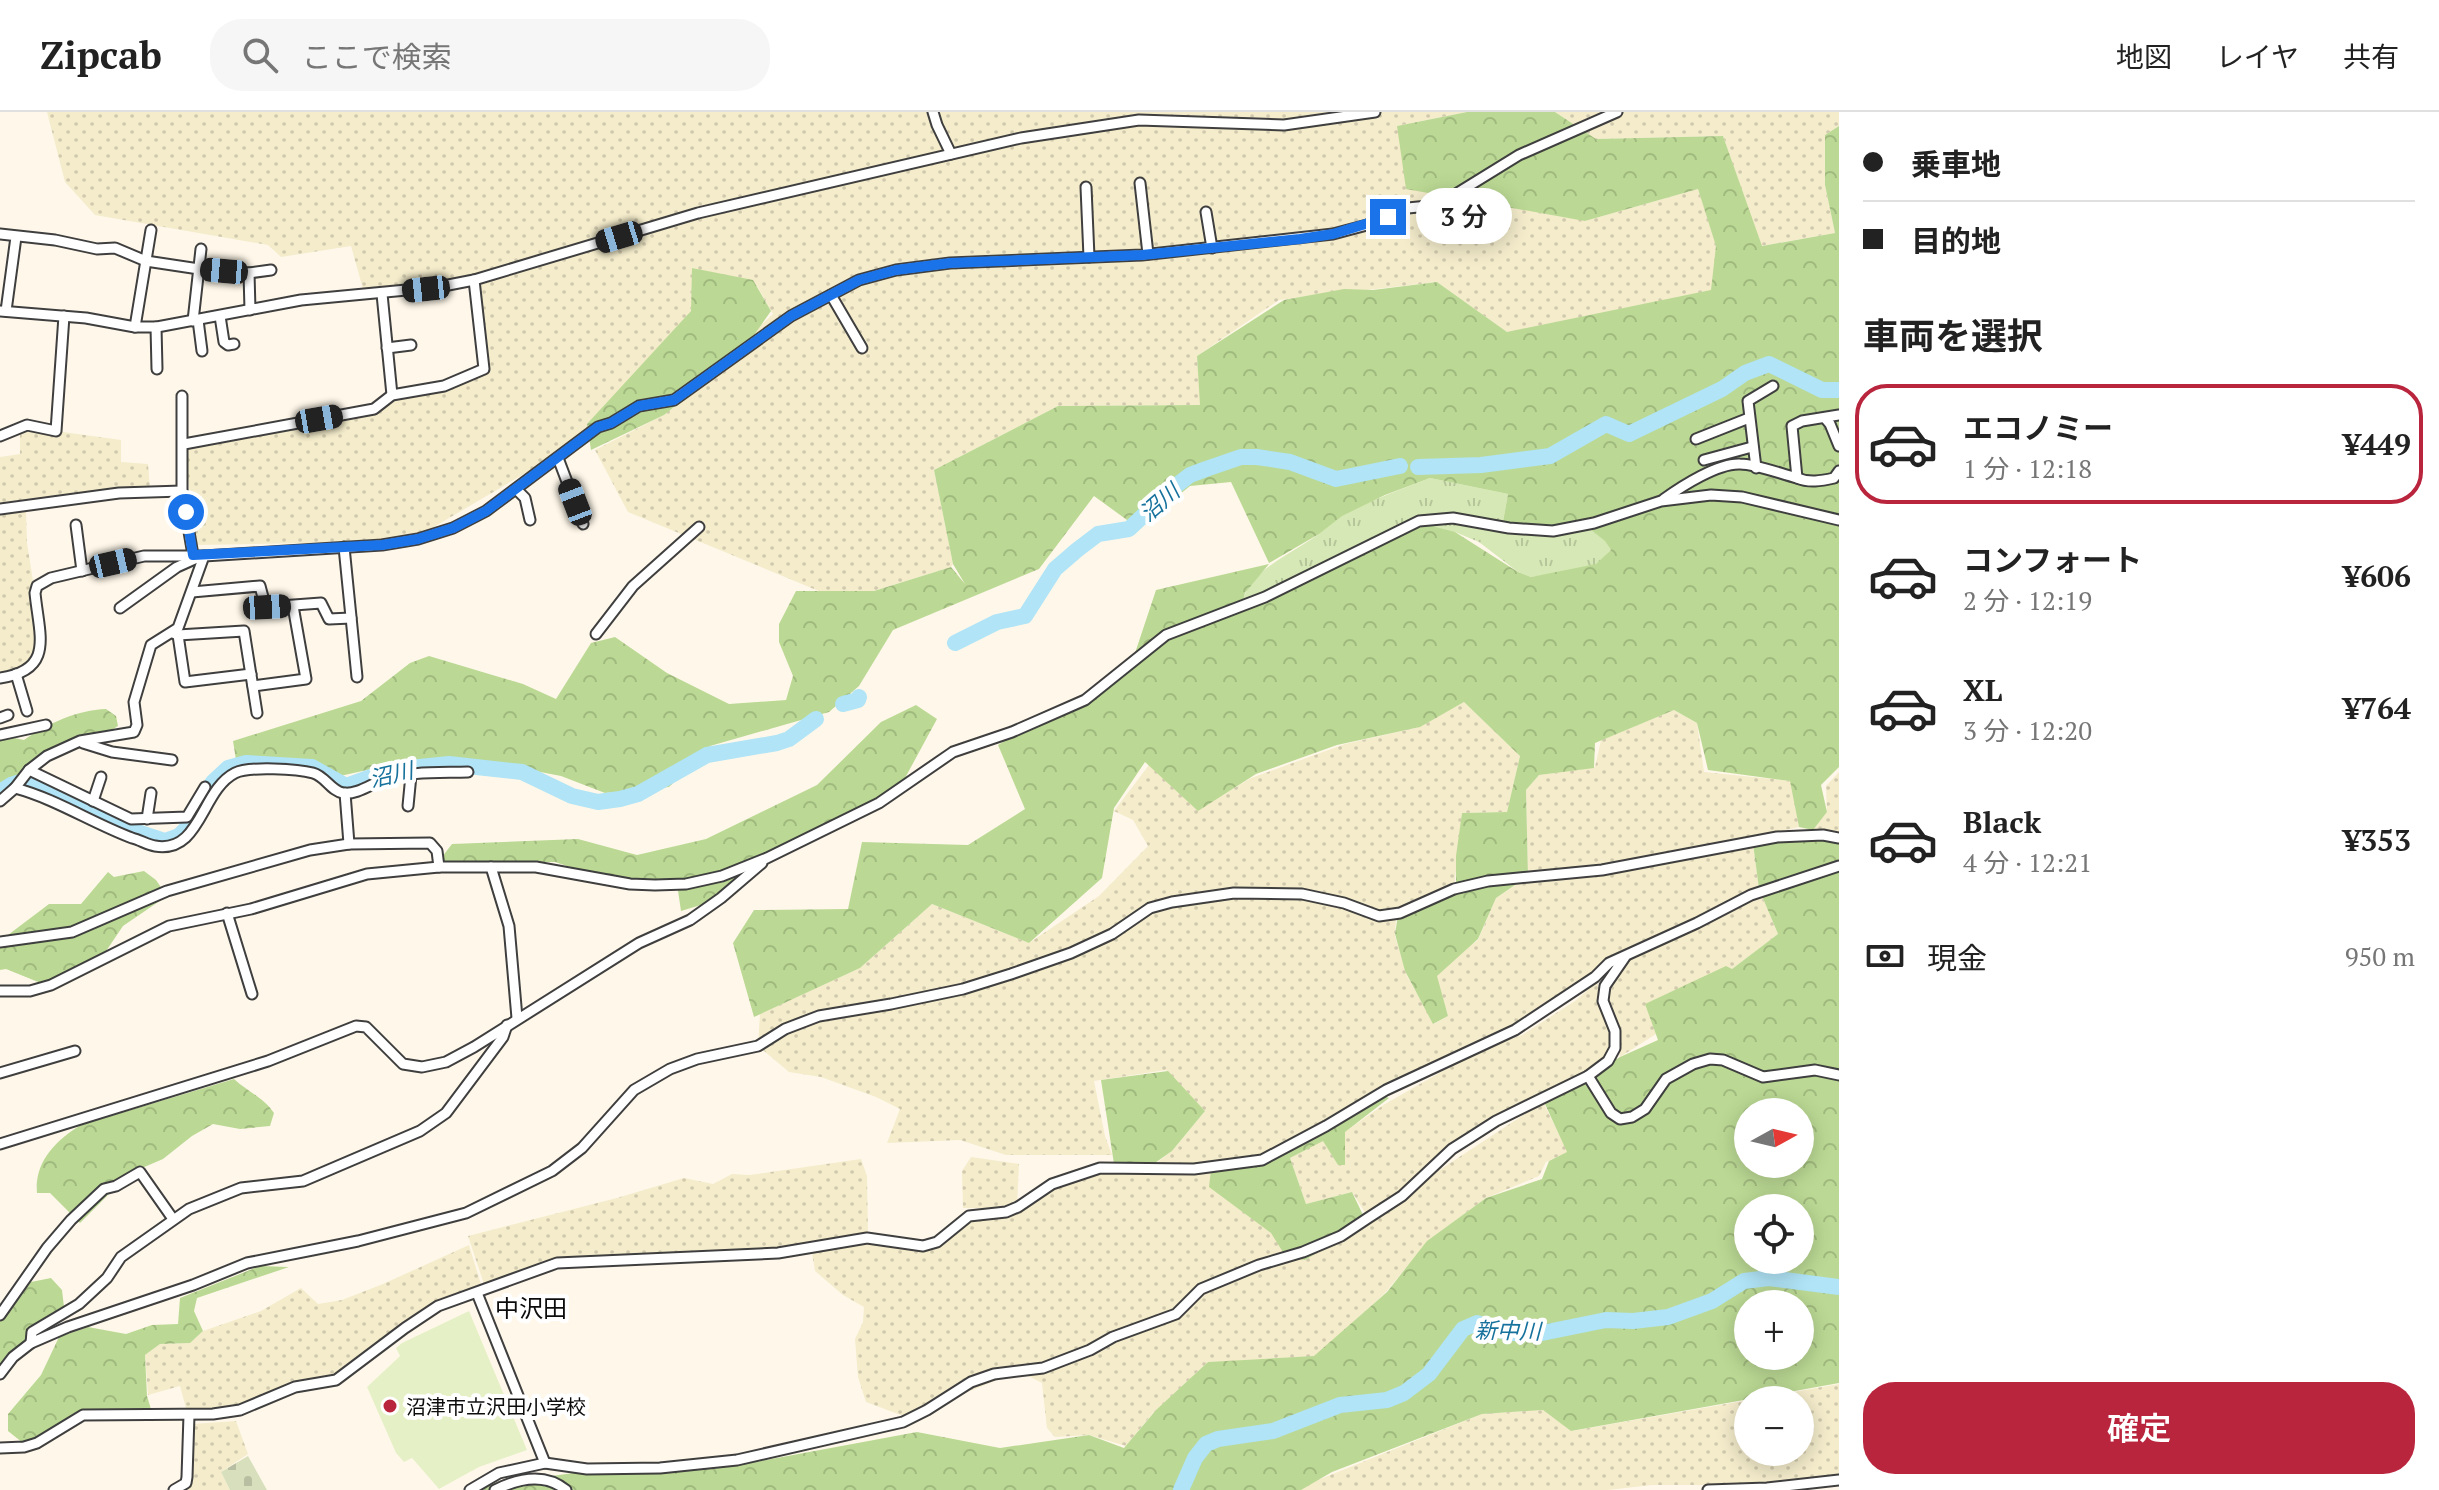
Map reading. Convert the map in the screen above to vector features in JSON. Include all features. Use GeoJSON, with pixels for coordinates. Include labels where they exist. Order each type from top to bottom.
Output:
{"type":"FeatureCollection","features":[{"type":"Feature","properties":{"kind":"street"},"geometry":{"type":"LineString","coordinates":[[933,112],[951,154]]}},
{"type":"Feature","properties":{"kind":"street"},"geometry":{"type":"LineString","coordinates":[[16,237],[3,311],[156,327],[301,300],[426,289],[474,280],[698,213],[1021,138],[1139,120],[1284,125],[1375,112]]}},
{"type":"Feature","properties":{"kind":"street"},"geometry":{"type":"LineString","coordinates":[[0,678],[32,667],[40,654],[37,586],[51,578],[144,556],[344,547],[418,539],[453,528],[486,511],[598,427],[639,406],[674,400],[791,316],[859,280],[896,270],[950,263],[1148,254],[1333,234],[1367,225],[1408,208],[1438,205],[1519,155],[1617,112]]}},
{"type":"Feature","properties":{"kind":"street"},"geometry":{"type":"LineString","coordinates":[[1140,183],[1148,254]]}},
{"type":"Feature","properties":{"kind":"street"},"geometry":{"type":"LineString","coordinates":[[1086,187],[1089,257]]}},
{"type":"Feature","properties":{"kind":"street"},"geometry":{"type":"LineString","coordinates":[[1206,212],[1212,248]]}},
{"type":"Feature","properties":{"kind":"street"},"geometry":{"type":"LineString","coordinates":[[135,327],[151,230]]}},
{"type":"Feature","properties":{"kind":"street"},"geometry":{"type":"LineString","coordinates":[[0,234],[55,240],[97,249],[115,248],[146,261],[199,269],[249,273],[271,270]]}},
{"type":"Feature","properties":{"kind":"street"},"geometry":{"type":"LineString","coordinates":[[201,249],[195,320],[202,351]]}},
{"type":"Feature","properties":{"kind":"street"},"geometry":{"type":"LineString","coordinates":[[249,273],[250,310]]}},
{"type":"Feature","properties":{"kind":"street"},"geometry":{"type":"LineString","coordinates":[[184,444],[374,409],[392,395],[444,386],[484,369],[474,280]]}},
{"type":"Feature","properties":{"kind":"street"},"geometry":{"type":"LineString","coordinates":[[441,287],[444,301]]}},
{"type":"Feature","properties":{"kind":"street"},"geometry":{"type":"LineString","coordinates":[[426,289],[428,303]]}},
{"type":"Feature","properties":{"kind":"street"},"geometry":{"type":"LineString","coordinates":[[407,291],[409,303]]}},
{"type":"Feature","properties":{"kind":"street"},"geometry":{"type":"LineString","coordinates":[[382,294],[392,395]]}},
{"type":"Feature","properties":{"kind":"street"},"geometry":{"type":"LineString","coordinates":[[831,295],[862,348]]}},
{"type":"Feature","properties":{"kind":"street"},"geometry":{"type":"LineString","coordinates":[[0,436],[27,425],[56,431],[64,316]]}},
{"type":"Feature","properties":{"kind":"street"},"geometry":{"type":"LineString","coordinates":[[220,316],[224,342],[234,344]]}},
{"type":"Feature","properties":{"kind":"street"},"geometry":{"type":"LineString","coordinates":[[156,327],[157,369]]}},
{"type":"Feature","properties":{"kind":"street"},"geometry":{"type":"LineString","coordinates":[[387,348],[411,345]]}},
{"type":"Feature","properties":{"kind":"street"},"geometry":{"type":"LineString","coordinates":[[1756,468],[1748,401],[1773,386]]}},
{"type":"Feature","properties":{"kind":"street"},"geometry":{"type":"LineString","coordinates":[[182,396],[182,491],[200,555],[192,592],[175,634],[185,682],[251,674]]}},
{"type":"Feature","properties":{"kind":"street"},"geometry":{"type":"LineString","coordinates":[[1797,478],[1792,426],[1802,421],[1839,415]]}},
{"type":"Feature","properties":{"kind":"street"},"geometry":{"type":"LineString","coordinates":[[1696,439],[1749,418]]}},
{"type":"Feature","properties":{"kind":"street"},"geometry":{"type":"LineString","coordinates":[[1825,418],[1839,446]]}},
{"type":"Feature","properties":{"kind":"street"},"geometry":{"type":"LineString","coordinates":[[1704,460],[1752,447]]}},
{"type":"Feature","properties":{"kind":"street"},"geometry":{"type":"LineString","coordinates":[[558,458],[583,524]]}},
{"type":"Feature","properties":{"kind":"street"},"geometry":{"type":"LineString","coordinates":[[1661,501],[1712,472],[1740,463],[1806,481],[1834,478],[1839,471]]}},
{"type":"Feature","properties":{"kind":"street"},"geometry":{"type":"LineString","coordinates":[[516,489],[525,498],[530,520]]}},
{"type":"Feature","properties":{"kind":"street"},"geometry":{"type":"LineString","coordinates":[[0,509],[119,493],[182,491]]}},
{"type":"Feature","properties":{"kind":"street"},"geometry":{"type":"LineString","coordinates":[[0,991],[30,991],[51,985],[169,926],[251,909],[367,874],[439,867],[536,867],[630,884],[655,885],[686,884],[722,876],[767,858],[879,803],[953,752],[1012,732],[1085,700],[1121,674],[1150,647],[1175,631],[1265,597],[1419,521],[1453,518],[1509,528],[1553,531],[1594,523],[1661,501],[1711,495],[1742,497],[1839,520]]}},
{"type":"Feature","properties":{"kind":"street"},"geometry":{"type":"LineString","coordinates":[[76,525],[82,571]]}},
{"type":"Feature","properties":{"kind":"street"},"geometry":{"type":"LineString","coordinates":[[596,634],[633,586],[699,527]]}},
{"type":"Feature","properties":{"kind":"street"},"geometry":{"type":"LineString","coordinates":[[344,547],[357,677]]}},
{"type":"Feature","properties":{"kind":"street"},"geometry":{"type":"LineString","coordinates":[[120,608],[177,567],[200,555]]}},
{"type":"Feature","properties":{"kind":"street"},"geometry":{"type":"LineString","coordinates":[[192,592],[260,586],[267,607],[321,603],[326,618],[351,618]]}},
{"type":"Feature","properties":{"kind":"street"},"geometry":{"type":"LineString","coordinates":[[253,686],[306,679],[293,606]]}},
{"type":"Feature","properties":{"kind":"street"},"geometry":{"type":"LineString","coordinates":[[0,801],[47,756],[80,741],[134,732],[137,725],[134,702],[151,645],[175,634],[244,631],[257,713]]}},
{"type":"Feature","properties":{"kind":"street"},"geometry":{"type":"LineString","coordinates":[[16,674],[27,711]]}},
{"type":"Feature","properties":{"kind":"street"},"geometry":{"type":"LineString","coordinates":[[0,735],[46,725]]}},
{"type":"Feature","properties":{"kind":"street"},"geometry":{"type":"LineString","coordinates":[[80,741],[112,752],[172,760]]}},
{"type":"Feature","properties":{"kind":"street"},"geometry":{"type":"LineString","coordinates":[[15,788],[40,794],[100,826],[155,846],[173,846],[182,843],[191,834],[218,786],[236,772],[255,769],[316,773],[336,790],[345,793],[411,775],[468,772]]}},
{"type":"Feature","properties":{"kind":"street"},"geometry":{"type":"LineString","coordinates":[[26,773],[131,819],[187,817],[205,787]]}},
{"type":"Feature","properties":{"kind":"street"},"geometry":{"type":"LineString","coordinates":[[408,806],[411,775]]}},
{"type":"Feature","properties":{"kind":"street"},"geometry":{"type":"LineString","coordinates":[[93,801],[101,777]]}},
{"type":"Feature","properties":{"kind":"street"},"geometry":{"type":"LineString","coordinates":[[147,819],[151,793]]}},
{"type":"Feature","properties":{"kind":"street"},"geometry":{"type":"LineString","coordinates":[[345,793],[349,844]]}},
{"type":"Feature","properties":{"kind":"street"},"geometry":{"type":"LineString","coordinates":[[0,1374],[13,1357],[31,1343],[247,1263],[358,1241],[466,1213],[552,1171],[582,1148],[634,1090],[670,1069],[709,1055],[758,1046],[785,1029],[819,1016],[949,992],[1011,974],[1071,953],[1112,934],[1150,908],[1234,893],[1302,894],[1344,903],[1379,916],[1400,913],[1454,889],[1488,881],[1602,870],[1777,837],[1823,835],[1839,838]]}},
{"type":"Feature","properties":{"kind":"street"},"geometry":{"type":"LineString","coordinates":[[0,942],[72,932],[167,891],[310,850],[349,844],[430,843],[437,851],[439,867]]}},
{"type":"Feature","properties":{"kind":"street"},"geometry":{"type":"LineString","coordinates":[[0,1144],[268,1061],[356,1026],[366,1027],[403,1064],[422,1067],[446,1062],[639,943],[690,920],[767,858]]}},
{"type":"Feature","properties":{"kind":"street"},"geometry":{"type":"LineString","coordinates":[[0,1448],[37,1443],[83,1415],[189,1415],[240,1410],[295,1387],[336,1380],[438,1306],[557,1263],[778,1253],[867,1238],[923,1246],[937,1242],[969,1216],[1006,1212],[1052,1184],[1100,1168],[1194,1169],[1262,1160],[1386,1090],[1515,1030],[1595,977],[1609,963],[1751,895],[1839,866]]}},
{"type":"Feature","properties":{"kind":"street"},"geometry":{"type":"LineString","coordinates":[[491,867],[509,926],[517,1018]]}},
{"type":"Feature","properties":{"kind":"street"},"geometry":{"type":"LineString","coordinates":[[227,913],[252,994]]}},
{"type":"Feature","properties":{"kind":"street"},"geometry":{"type":"LineString","coordinates":[[470,1490],[499,1473],[545,1463],[587,1469],[660,1468],[737,1460],[903,1422],[971,1382],[994,1374],[1043,1368],[1176,1314],[1201,1289],[1220,1280],[1341,1236],[1402,1196],[1452,1149],[1496,1121],[1588,1076],[1608,1061],[1615,1048],[1615,1031],[1603,1001],[1605,986],[1625,957]]}},
{"type":"Feature","properties":{"kind":"street"},"geometry":{"type":"LineString","coordinates":[[31,1343],[32,1332],[79,1304],[107,1278],[121,1257],[189,1209],[241,1188],[303,1181],[420,1131],[446,1113],[463,1094],[503,1037],[507,1025]]}},
{"type":"Feature","properties":{"kind":"street"},"geometry":{"type":"LineString","coordinates":[[0,1073],[75,1051]]}},
{"type":"Feature","properties":{"kind":"street"},"geometry":{"type":"LineString","coordinates":[[1588,1076],[1611,1113],[1620,1119],[1632,1117],[1645,1109],[1666,1079],[1693,1064],[1710,1059],[1723,1060],[1763,1077],[1815,1070],[1839,1075]]}},
{"type":"Feature","properties":{"kind":"street"},"geometry":{"type":"LineString","coordinates":[[0,1314],[47,1248],[104,1189],[116,1186],[140,1172],[173,1219]]}},
{"type":"Feature","properties":{"kind":"street"},"geometry":{"type":"LineString","coordinates":[[477,1293],[545,1463]]}},
{"type":"Feature","properties":{"kind":"street"},"geometry":{"type":"LineString","coordinates":[[174,1490],[186,1483],[189,1415]]}},
{"type":"Feature","properties":{"kind":"street"},"geometry":{"type":"LineString","coordinates":[[495,1490],[514,1480],[536,1478],[566,1490]]}},
{"type":"Feature","properties":{"kind":"street"},"geometry":{"type":"LineString","coordinates":[[1708,1490],[1767,1489],[1839,1480]]}},
{"type":"Feature","properties":{"kind":"shaded area"},"geometry":{"type":"Polygon","coordinates":[[[47,112],[1467,112],[1397,126],[1585,221],[1698,189],[1718,249],[1713,292],[1511,335],[1437,282],[1279,300],[1197,356],[1201,405],[1058,406],[934,470],[953,564],[951,567],[874,591],[826,594],[628,512],[595,450],[664,415],[773,314],[757,286],[693,268],[691,311],[580,441],[410,541],[196,545],[184,444],[375,408],[392,394],[484,369],[474,280],[363,289],[351,246],[281,257],[268,245],[95,215],[65,182],[47,112]]]}},
{"type":"Feature","properties":{"kind":"shaded area"},"geometry":{"type":"Polygon","coordinates":[[[1555,112],[1839,112],[1839,126],[1825,135],[1825,185],[1835,233],[1761,246],[1723,136],[1596,139],[1555,112]]]}},
{"type":"Feature","properties":{"kind":"shaded area"},"geometry":{"type":"Polygon","coordinates":[[[27,427],[121,440],[121,462],[148,464],[150,489],[0,506],[0,457],[20,454],[20,430],[27,427]]]}},
{"type":"Feature","properties":{"kind":"shaded area"},"geometry":{"type":"Polygon","coordinates":[[[26,510],[40,654],[23,668],[0,674],[0,511],[26,510]]]}},
{"type":"Feature","properties":{"kind":"shaded area"},"geometry":{"type":"Polygon","coordinates":[[[1464,702],[1520,756],[1507,812],[1462,813],[1454,889],[1396,916],[1395,936],[1407,976],[1434,1024],[1448,1016],[1436,976],[1478,940],[1496,898],[1528,877],[1526,790],[1539,775],[1595,767],[1601,740],[1674,710],[1697,723],[1704,772],[1791,781],[1799,827],[1752,837],[1759,889],[1778,934],[1732,969],[1646,1004],[1656,1034],[1620,1057],[1615,1016],[1605,986],[1619,964],[1273,1155],[1211,1170],[1271,1233],[1368,1217],[1352,1192],[1306,1204],[1290,1158],[1323,1140],[1338,1165],[1344,1132],[1441,1072],[1522,1035],[1575,1001],[1597,982],[1615,1031],[1615,1049],[1606,1063],[1451,1148],[1409,1190],[1543,1102],[1568,1152],[1546,1162],[1539,1176],[1486,1198],[1430,1239],[1384,1294],[1311,1360],[1208,1362],[1152,1414],[1126,1446],[1089,1435],[1055,1437],[1047,1428],[1042,1383],[1019,1371],[906,1417],[866,1402],[858,1377],[855,1339],[863,1322],[864,1307],[843,1295],[815,1271],[811,1247],[555,1264],[486,1290],[468,1236],[684,1178],[713,1184],[732,1174],[750,1175],[861,1159],[867,1176],[868,1234],[920,1246],[969,1222],[1013,1208],[963,1208],[962,1171],[971,1157],[1019,1164],[1017,1206],[1042,1190],[1093,1170],[1151,1167],[1172,1151],[1205,1111],[1166,1070],[1094,1081],[1112,1155],[1006,1155],[960,1140],[887,1143],[900,1109],[821,1077],[789,1072],[758,1046],[760,1014],[860,968],[932,904],[1029,943],[1099,896],[1148,846],[1133,820],[1114,811],[1149,765],[1198,810],[1251,778],[1345,744],[1416,728],[1464,702]]]}},
{"type":"Feature","properties":{"kind":"shaded area"},"geometry":{"type":"Polygon","coordinates":[[[1839,772],[1839,837],[1809,835],[1827,812],[1826,786],[1839,772]]]}},
{"type":"Feature","properties":{"kind":"shaded area"},"geometry":{"type":"Polygon","coordinates":[[[469,1245],[483,1291],[442,1305],[334,1378],[302,1382],[230,1407],[187,1412],[180,1386],[148,1395],[145,1355],[160,1344],[190,1343],[203,1331],[261,1311],[301,1288],[318,1304],[342,1300],[469,1245]]]}},
{"type":"Feature","properties":{"kind":"shaded area"},"geometry":{"type":"Polygon","coordinates":[[[1839,1384],[1839,1478],[1789,1485],[1652,1485],[1608,1490],[1293,1490],[1482,1414],[1543,1410],[1572,1431],[1734,1402],[1734,1466],[1814,1466],[1814,1388],[1839,1384]]]}},
{"type":"Feature","properties":{"kind":"shaded area"},"geometry":{"type":"Polygon","coordinates":[[[236,1421],[248,1454],[221,1472],[230,1490],[173,1490],[188,1481],[193,1424],[236,1421]]]}},
{"type":"Feature","properties":{"kind":"green space"},"geometry":{"type":"Polygon","coordinates":[[[1467,112],[1555,112],[1596,139],[1723,136],[1762,246],[1835,233],[1825,185],[1825,135],[1839,126],[1839,767],[1821,785],[1827,812],[1813,830],[1799,827],[1790,781],[1708,770],[1697,723],[1674,710],[1595,743],[1594,768],[1539,775],[1526,790],[1528,876],[1496,898],[1478,939],[1437,976],[1448,1016],[1433,1024],[1405,971],[1395,934],[1398,915],[1456,888],[1456,856],[1462,813],[1507,812],[1520,756],[1464,702],[1420,727],[1337,745],[1256,774],[1198,811],[1145,762],[1114,808],[1102,878],[1029,943],[932,904],[860,968],[754,1017],[733,943],[754,910],[848,909],[862,842],[968,845],[1025,809],[998,745],[1131,665],[1156,590],[1269,564],[1245,593],[1243,601],[1310,580],[1357,548],[1428,525],[1455,532],[1531,577],[1596,564],[1611,550],[1590,529],[1502,527],[1508,494],[1430,478],[1342,516],[1319,534],[1269,563],[1231,482],[1190,486],[1138,528],[1094,496],[1039,569],[893,630],[859,686],[829,712],[710,746],[669,787],[605,793],[561,776],[474,759],[367,770],[340,776],[274,757],[237,766],[233,741],[361,701],[410,663],[429,656],[523,684],[556,699],[591,643],[615,637],[667,673],[729,704],[786,700],[793,676],[779,642],[779,624],[796,591],[874,591],[951,567],[965,584],[953,564],[934,470],[1058,406],[1200,405],[1197,356],[1284,300],[1344,289],[1373,290],[1437,282],[1507,332],[1711,290],[1716,246],[1698,189],[1585,221],[1406,189],[1397,126],[1467,112]]]}},
{"type":"Feature","properties":{"kind":"green space"},"geometry":{"type":"Polygon","coordinates":[[[692,268],[753,280],[771,311],[742,352],[664,415],[591,450],[587,424],[691,311],[692,268]]]}},
{"type":"Feature","properties":{"kind":"green space"},"geometry":{"type":"Polygon","coordinates":[[[1430,478],[1508,494],[1502,527],[1590,529],[1605,540],[1611,550],[1594,567],[1531,577],[1518,572],[1479,542],[1455,532],[1243,601],[1247,590],[1264,570],[1341,516],[1430,478]]]}},
{"type":"Feature","properties":{"kind":"green space"},"geometry":{"type":"Polygon","coordinates":[[[916,705],[937,719],[898,791],[761,861],[704,904],[681,911],[677,884],[637,889],[555,862],[438,862],[452,844],[578,839],[637,855],[706,839],[817,785],[881,722],[916,705]]]}},
{"type":"Feature","properties":{"kind":"green space"},"geometry":{"type":"Polygon","coordinates":[[[106,709],[116,716],[118,726],[98,738],[36,764],[0,789],[0,735],[24,740],[64,718],[106,709]]]}},
{"type":"Feature","properties":{"kind":"green space"},"geometry":{"type":"Polygon","coordinates":[[[1752,836],[1839,842],[1839,1383],[1814,1387],[1734,1386],[1734,1402],[1571,1431],[1543,1410],[1482,1414],[1332,1472],[1301,1490],[475,1490],[526,1472],[536,1478],[574,1473],[745,1464],[917,1432],[1000,1448],[1089,1435],[1124,1448],[1156,1410],[1208,1362],[1314,1356],[1387,1292],[1427,1241],[1486,1198],[1542,1179],[1549,1161],[1567,1152],[1545,1104],[1620,1057],[1658,1040],[1645,1004],[1726,966],[1732,969],[1778,934],[1759,889],[1752,836]]]}},
{"type":"Feature","properties":{"kind":"green space"},"geometry":{"type":"Polygon","coordinates":[[[144,871],[156,880],[167,896],[123,926],[100,960],[48,986],[6,969],[0,970],[0,941],[49,904],[81,904],[108,872],[114,877],[144,871]]]}},
{"type":"Feature","properties":{"kind":"green space"},"geometry":{"type":"Polygon","coordinates":[[[1168,1071],[1205,1111],[1172,1151],[1152,1165],[1114,1164],[1101,1080],[1168,1071]]]}},
{"type":"Feature","properties":{"kind":"green space"},"geometry":{"type":"Polygon","coordinates":[[[234,1079],[274,1113],[270,1126],[240,1129],[213,1124],[163,1159],[121,1177],[80,1223],[50,1193],[37,1193],[39,1171],[48,1153],[81,1125],[234,1079]]]}},
{"type":"Feature","properties":{"kind":"green space"},"geometry":{"type":"Polygon","coordinates":[[[1378,1094],[1389,1098],[1345,1132],[1345,1165],[1338,1165],[1323,1141],[1290,1158],[1306,1204],[1352,1192],[1363,1215],[1352,1232],[1305,1260],[1286,1257],[1271,1233],[1209,1187],[1211,1170],[1262,1160],[1378,1094]]]}},
{"type":"Feature","properties":{"kind":"green space"},"geometry":{"type":"Polygon","coordinates":[[[260,1266],[289,1267],[197,1298],[194,1311],[203,1331],[190,1343],[160,1344],[145,1355],[147,1396],[151,1409],[89,1414],[73,1419],[40,1439],[23,1443],[8,1431],[8,1414],[41,1375],[59,1337],[88,1327],[126,1334],[152,1325],[178,1324],[180,1298],[260,1266]]]}},
{"type":"Feature","properties":{"kind":"green space"},"geometry":{"type":"Polygon","coordinates":[[[51,1278],[62,1290],[64,1307],[32,1332],[13,1357],[0,1368],[0,1322],[31,1282],[51,1278]]]}},
{"type":"Feature","properties":{"kind":"green space"},"geometry":{"type":"Polygon","coordinates":[[[469,1311],[527,1450],[479,1467],[439,1489],[412,1458],[404,1462],[396,1453],[367,1387],[400,1356],[396,1348],[402,1343],[469,1311]]]}},
{"type":"Feature","properties":{"kind":"green space"},"geometry":{"type":"Polygon","coordinates":[[[248,1456],[267,1490],[230,1490],[221,1472],[248,1456]]]}},
{"type":"Feature","properties":{"kind":"waterway","name":"沼川"},"geometry":{"type":"LineString","coordinates":[[1418,467],[1481,465],[1550,456],[1606,424],[1629,434],[1722,389],[1745,373],[1769,364],[1822,390],[1839,390]]}},
{"type":"Feature","properties":{"kind":"waterway","name":"沼川"},"geometry":{"type":"LineString","coordinates":[[955,643],[997,622],[1025,616],[1055,569],[1077,550],[1098,534],[1129,529],[1190,475],[1241,457],[1290,462],[1336,479],[1400,466]]}},
{"type":"Feature","properties":{"kind":"waterway","name":"沼川"},"geometry":{"type":"LineString","coordinates":[[843,704],[859,697]]}},
{"type":"Feature","properties":{"kind":"waterway","name":"沼川"},"geometry":{"type":"LineString","coordinates":[[0,792],[30,779],[52,786],[104,821],[165,841],[179,836],[186,829],[213,782],[228,768],[246,763],[312,767],[346,786],[390,770],[449,764],[522,772],[572,796],[598,802],[638,794],[707,755],[789,739],[816,719]]}},
{"type":"Feature","properties":{"kind":"waterway","name":"新中川"},"geometry":{"type":"LineString","coordinates":[[1181,1490],[1195,1458],[1206,1444],[1218,1439],[1273,1431],[1340,1405],[1387,1400],[1404,1393],[1429,1374],[1463,1329],[1477,1323],[1508,1333],[1542,1333],[1606,1320],[1668,1317],[1712,1301],[1744,1281],[1769,1278],[1839,1287]]}},
{"type":"Feature","properties":{"kind":"place","name":"沼津市立沢田小学校"},"geometry":{"type":"Point","coordinates":[390,1406]}},
{"type":"Feature","properties":{"kind":"district","name":"中沢田"},"geometry":{"type":"Point","coordinates":[531,1308]}},
{"type":"Feature","properties":{"kind":"route"},"geometry":{"type":"LineString","coordinates":[[186,512],[193,555],[382,545],[418,539],[453,528],[486,511],[598,427],[639,406],[674,400],[791,316],[859,280],[896,270],[950,263],[1142,255],[1300,239],[1333,234],[1388,217]]}}]}
